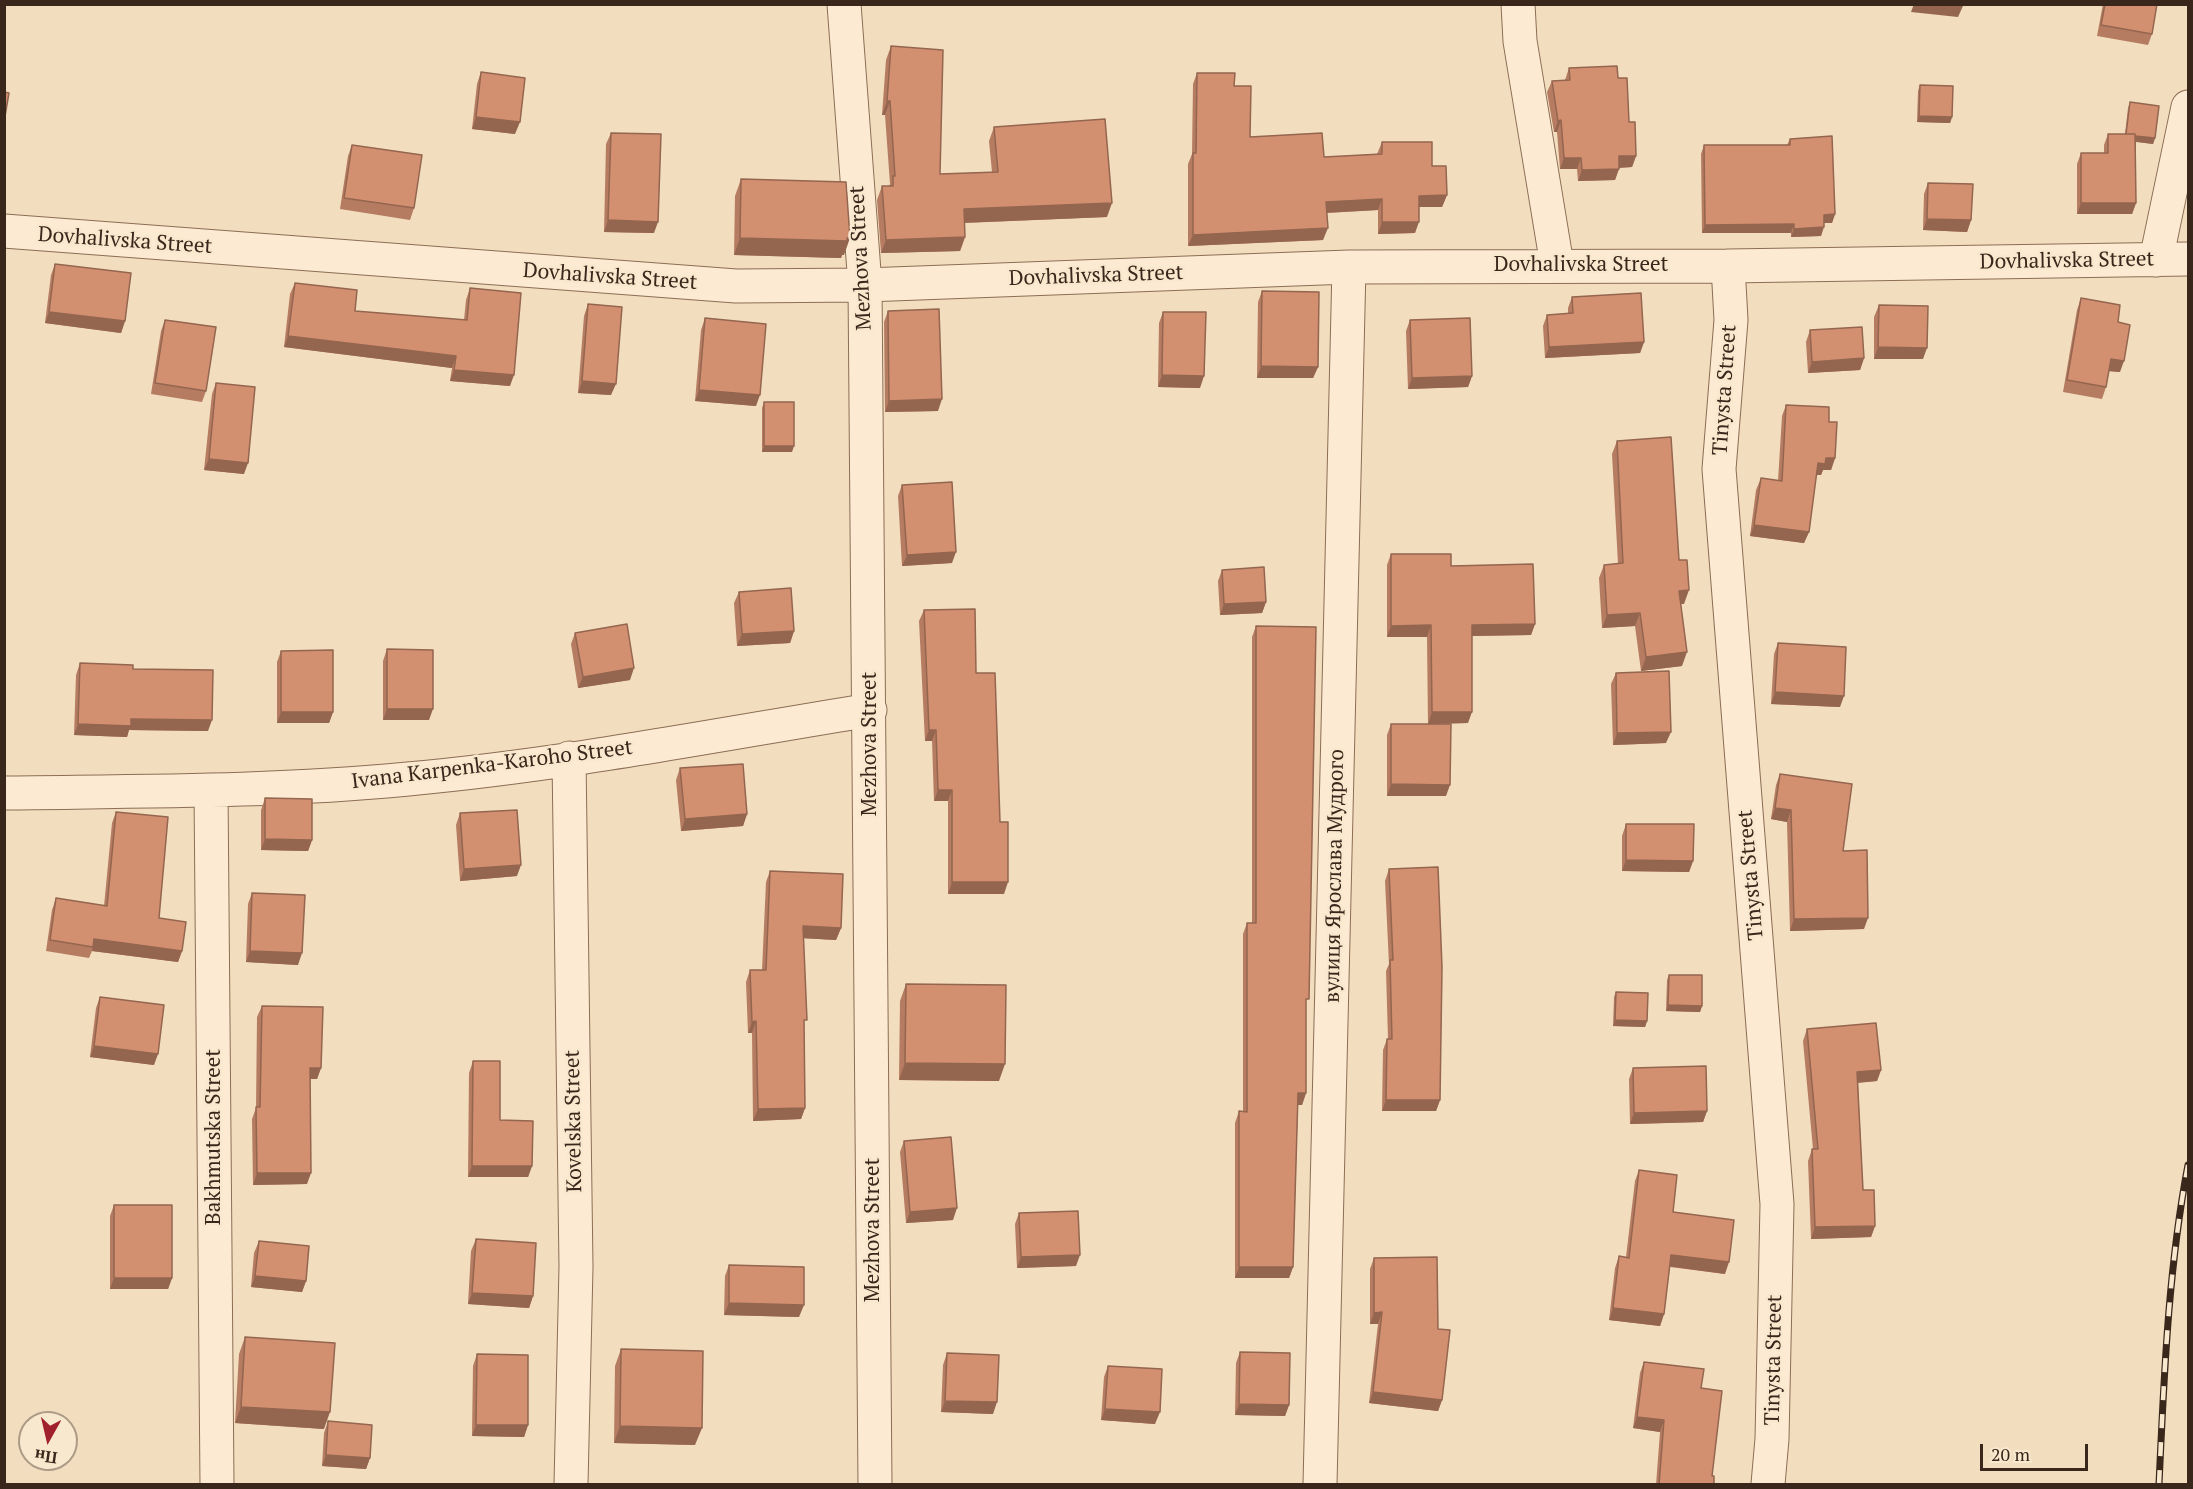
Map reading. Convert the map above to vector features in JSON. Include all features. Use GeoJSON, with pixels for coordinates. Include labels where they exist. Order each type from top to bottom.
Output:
{"type":"FeatureCollection","features":[{"type":"Feature","properties":{"kind":"street","name":"Mezhova Street"},"geometry":{"type":"LineString","coordinates":[[844,4],[865,285],[875,1485]]}},
{"type":"Feature","properties":{"kind":"street"},"geometry":{"type":"LineString","coordinates":[[1518,4],[1520,41],[1557,265]]}},
{"type":"Feature","properties":{"kind":"street"},"geometry":{"type":"LineString","coordinates":[[2156,260],[2188,106]]}},
{"type":"Feature","properties":{"kind":"street","name":"Dovhalivska Street"},"geometry":{"type":"LineString","coordinates":[[4,231],[736,286],[865,285],[1349,267],[1728,266],[2188,259]]}},
{"type":"Feature","properties":{"kind":"street","name":"Tinysta Street"},"geometry":{"type":"LineString","coordinates":[[1728,266],[1731,320],[1719,469],[1777,1204],[1772,1439],[1767,1485]]}},
{"type":"Feature","properties":{"kind":"street","name":"вулиця Ярослава Мудрого"},"geometry":{"type":"LineString","coordinates":[[1320,1485],[1349,267]]}},
{"type":"Feature","properties":{"kind":"street","name":"Ivana Karpenka-Karoho Street"},"geometry":{"type":"LineString","coordinates":[[4,793],[211,790],[408,779],[570,758],[870,710]]}},
{"type":"Feature","properties":{"kind":"street","name":"Kovelska Street"},"geometry":{"type":"LineString","coordinates":[[570,758],[576,1267],[571,1485]]}},
{"type":"Feature","properties":{"kind":"street","name":"Bakhmutska Street"},"geometry":{"type":"LineString","coordinates":[[211,790],[217,1485]]}},
{"type":"Feature","properties":{"kind":"building"},"geometry":{"type":"Polygon","coordinates":[[[2105,4],[2157,4],[2152,34],[2101,25],[2105,4]]]}},
{"type":"Feature","properties":{"kind":"building"},"geometry":{"type":"Polygon","coordinates":[[[891,46],[943,50],[940,174],[998,172],[994,127],[1105,119],[1112,203],[964,209],[965,237],[886,240],[882,186],[893,186],[893,176],[895,176],[890,101],[887,101],[891,46]]]}},
{"type":"Feature","properties":{"kind":"building"},"geometry":{"type":"Polygon","coordinates":[[[1617,66],[1618,78],[1627,78],[1629,122],[1635,122],[1636,156],[1619,156],[1619,169],[1582,170],[1581,158],[1564,158],[1561,120],[1558,121],[1552,81],[1570,80],[1569,68],[1617,66]]]}},
{"type":"Feature","properties":{"kind":"building"},"geometry":{"type":"Polygon","coordinates":[[[481,72],[525,78],[520,122],[476,117],[481,72]]]}},
{"type":"Feature","properties":{"kind":"building"},"geometry":{"type":"Polygon","coordinates":[[[1197,73],[1235,73],[1234,86],[1251,86],[1250,137],[1322,133],[1324,157],[1382,154],[1382,142],[1432,142],[1432,166],[1446,166],[1447,195],[1419,196],[1419,222],[1382,222],[1382,199],[1326,202],[1328,228],[1193,235],[1193,153],[1196,153],[1197,73]]]}},
{"type":"Feature","properties":{"kind":"building"},"geometry":{"type":"Polygon","coordinates":[[[1920,85],[1953,86],[1952,117],[1919,116],[1920,85]]]}},
{"type":"Feature","properties":{"kind":"building"},"geometry":{"type":"Polygon","coordinates":[[[4,92],[9,93],[4,122],[4,92]]]}},
{"type":"Feature","properties":{"kind":"building"},"geometry":{"type":"Polygon","coordinates":[[[2130,102],[2159,106],[2155,138],[2126,134],[2130,102]]]}},
{"type":"Feature","properties":{"kind":"building"},"geometry":{"type":"Polygon","coordinates":[[[611,133],[661,134],[658,222],[608,220],[611,133]]]}},
{"type":"Feature","properties":{"kind":"building"},"geometry":{"type":"Polygon","coordinates":[[[2108,134],[2135,134],[2136,203],[2081,203],[2081,153],[2108,153],[2108,134]]]}},
{"type":"Feature","properties":{"kind":"building"},"geometry":{"type":"Polygon","coordinates":[[[1832,136],[1835,214],[1824,215],[1824,227],[1794,229],[1794,224],[1705,225],[1704,145],[1790,145],[1790,139],[1832,136]]]}},
{"type":"Feature","properties":{"kind":"building"},"geometry":{"type":"Polygon","coordinates":[[[352,145],[422,155],[414,208],[344,198],[352,145]]]}},
{"type":"Feature","properties":{"kind":"building"},"geometry":{"type":"Polygon","coordinates":[[[741,179],[846,182],[850,238],[847,238],[847,241],[740,238],[741,179]]]}},
{"type":"Feature","properties":{"kind":"building"},"geometry":{"type":"Polygon","coordinates":[[[1928,183],[1973,184],[1971,220],[1927,219],[1928,183]]]}},
{"type":"Feature","properties":{"kind":"building"},"geometry":{"type":"Polygon","coordinates":[[[55,264],[131,273],[125,321],[49,312],[55,264]]]}},
{"type":"Feature","properties":{"kind":"building"},"geometry":{"type":"Polygon","coordinates":[[[295,283],[357,290],[355,311],[467,320],[470,288],[521,293],[514,375],[454,370],[456,356],[288,336],[295,283]]]}},
{"type":"Feature","properties":{"kind":"building"},"geometry":{"type":"Polygon","coordinates":[[[1262,291],[1319,292],[1318,367],[1261,366],[1262,291]]]}},
{"type":"Feature","properties":{"kind":"building"},"geometry":{"type":"Polygon","coordinates":[[[1641,293],[1644,342],[1549,347],[1547,315],[1573,313],[1572,297],[1641,293]]]}},
{"type":"Feature","properties":{"kind":"building"},"geometry":{"type":"Polygon","coordinates":[[[2081,298],[2120,305],[2118,322],[2130,325],[2124,361],[2111,359],[2106,387],[2067,380],[2081,298]]]}},
{"type":"Feature","properties":{"kind":"building"},"geometry":{"type":"Polygon","coordinates":[[[588,304],[622,307],[616,384],[582,381],[588,304]]]}},
{"type":"Feature","properties":{"kind":"building"},"geometry":{"type":"Polygon","coordinates":[[[1879,305],[1928,306],[1927,348],[1878,347],[1879,305]]]}},
{"type":"Feature","properties":{"kind":"building"},"geometry":{"type":"Polygon","coordinates":[[[939,309],[942,399],[889,401],[888,311],[939,309]]]}},
{"type":"Feature","properties":{"kind":"building"},"geometry":{"type":"Polygon","coordinates":[[[1163,312],[1206,312],[1204,376],[1162,375],[1163,312]]]}},
{"type":"Feature","properties":{"kind":"building"},"geometry":{"type":"Polygon","coordinates":[[[705,318],[766,324],[760,395],[699,390],[705,318]]]}},
{"type":"Feature","properties":{"kind":"building"},"geometry":{"type":"Polygon","coordinates":[[[1470,318],[1472,376],[1412,378],[1410,320],[1470,318]]]}},
{"type":"Feature","properties":{"kind":"building"},"geometry":{"type":"Polygon","coordinates":[[[165,320],[216,327],[206,391],[155,383],[165,320]]]}},
{"type":"Feature","properties":{"kind":"building"},"geometry":{"type":"Polygon","coordinates":[[[1862,327],[1864,358],[1812,362],[1810,330],[1862,327]]]}},
{"type":"Feature","properties":{"kind":"building"},"geometry":{"type":"Polygon","coordinates":[[[216,383],[255,387],[248,463],[209,459],[216,383]]]}},
{"type":"Feature","properties":{"kind":"building"},"geometry":{"type":"Polygon","coordinates":[[[764,402],[794,402],[794,446],[764,446],[764,402]]]}},
{"type":"Feature","properties":{"kind":"building"},"geometry":{"type":"Polygon","coordinates":[[[1786,405],[1829,407],[1829,422],[1837,422],[1835,458],[1826,458],[1825,464],[1818,463],[1809,532],[1754,525],[1761,478],[1782,481],[1786,405]]]}},
{"type":"Feature","properties":{"kind":"building"},"geometry":{"type":"Polygon","coordinates":[[[1671,437],[1679,560],[1687,560],[1689,590],[1679,591],[1687,652],[1646,657],[1640,613],[1607,615],[1604,565],[1623,563],[1617,441],[1671,437]]]}},
{"type":"Feature","properties":{"kind":"building"},"geometry":{"type":"Polygon","coordinates":[[[952,482],[956,552],[907,555],[902,485],[952,482]]]}},
{"type":"Feature","properties":{"kind":"building"},"geometry":{"type":"Polygon","coordinates":[[[1391,554],[1451,554],[1451,566],[1533,564],[1535,624],[1472,625],[1472,712],[1432,712],[1431,625],[1391,626],[1391,554]]]}},
{"type":"Feature","properties":{"kind":"building"},"geometry":{"type":"Polygon","coordinates":[[[1264,567],[1266,602],[1224,604],[1222,570],[1264,567]]]}},
{"type":"Feature","properties":{"kind":"building"},"geometry":{"type":"Polygon","coordinates":[[[791,588],[794,631],[742,634],[739,592],[791,588]]]}},
{"type":"Feature","properties":{"kind":"building"},"geometry":{"type":"Polygon","coordinates":[[[975,609],[976,673],[995,673],[1000,822],[1008,822],[1008,882],[952,882],[952,790],[938,790],[936,730],[929,730],[924,610],[975,609]]]}},
{"type":"Feature","properties":{"kind":"building"},"geometry":{"type":"Polygon","coordinates":[[[627,624],[634,668],[583,677],[575,633],[627,624]]]}},
{"type":"Feature","properties":{"kind":"building"},"geometry":{"type":"Polygon","coordinates":[[[1256,626],[1316,627],[1309,999],[1306,999],[1306,1093],[1298,1093],[1293,1267],[1239,1267],[1239,1111],[1247,1112],[1247,923],[1256,923],[1256,626]]]}},
{"type":"Feature","properties":{"kind":"building"},"geometry":{"type":"Polygon","coordinates":[[[1778,643],[1846,647],[1844,696],[1775,692],[1778,643]]]}},
{"type":"Feature","properties":{"kind":"building"},"geometry":{"type":"Polygon","coordinates":[[[387,649],[433,650],[433,709],[387,709],[387,649]]]}},
{"type":"Feature","properties":{"kind":"building"},"geometry":{"type":"Polygon","coordinates":[[[333,650],[333,712],[281,712],[281,651],[333,650]]]}},
{"type":"Feature","properties":{"kind":"building"},"geometry":{"type":"Polygon","coordinates":[[[80,663],[133,665],[133,669],[213,670],[212,720],[131,719],[131,726],[78,724],[80,663]]]}},
{"type":"Feature","properties":{"kind":"building"},"geometry":{"type":"Polygon","coordinates":[[[1669,671],[1671,732],[1617,733],[1616,673],[1669,671]]]}},
{"type":"Feature","properties":{"kind":"building"},"geometry":{"type":"Polygon","coordinates":[[[1391,724],[1451,724],[1450,785],[1391,784],[1391,724]]]}},
{"type":"Feature","properties":{"kind":"building"},"geometry":{"type":"Polygon","coordinates":[[[743,764],[747,814],[685,819],[680,768],[743,764]]]}},
{"type":"Feature","properties":{"kind":"building"},"geometry":{"type":"Polygon","coordinates":[[[1780,774],[1852,784],[1843,851],[1867,850],[1868,918],[1794,919],[1791,810],[1775,808],[1780,774]]]}},
{"type":"Feature","properties":{"kind":"building"},"geometry":{"type":"Polygon","coordinates":[[[265,798],[312,799],[312,840],[265,839],[265,798]]]}},
{"type":"Feature","properties":{"kind":"building"},"geometry":{"type":"Polygon","coordinates":[[[517,810],[521,865],[464,869],[460,813],[517,810]]]}},
{"type":"Feature","properties":{"kind":"building"},"geometry":{"type":"Polygon","coordinates":[[[116,812],[168,817],[159,918],[186,922],[182,951],[94,939],[93,947],[50,940],[56,898],[107,906],[116,812]]]}},
{"type":"Feature","properties":{"kind":"building"},"geometry":{"type":"Polygon","coordinates":[[[1626,824],[1694,824],[1693,861],[1626,860],[1626,824]]]}},
{"type":"Feature","properties":{"kind":"building"},"geometry":{"type":"Polygon","coordinates":[[[1438,867],[1442,967],[1440,1100],[1386,1100],[1387,1039],[1392,1039],[1390,960],[1393,960],[1389,869],[1438,867]]]}},
{"type":"Feature","properties":{"kind":"building"},"geometry":{"type":"Polygon","coordinates":[[[770,871],[843,874],[841,928],[803,926],[807,1020],[804,1020],[805,1108],[758,1109],[756,1021],[752,1022],[750,970],[766,970],[770,871]]]}},
{"type":"Feature","properties":{"kind":"building"},"geometry":{"type":"Polygon","coordinates":[[[252,893],[305,895],[302,953],[250,951],[252,893]]]}},
{"type":"Feature","properties":{"kind":"building"},"geometry":{"type":"Polygon","coordinates":[[[1669,975],[1702,975],[1702,1006],[1668,1005],[1669,975]]]}},
{"type":"Feature","properties":{"kind":"building"},"geometry":{"type":"Polygon","coordinates":[[[906,984],[1006,985],[1005,1064],[905,1063],[906,984]]]}},
{"type":"Feature","properties":{"kind":"building"},"geometry":{"type":"Polygon","coordinates":[[[1616,992],[1648,993],[1647,1021],[1615,1020],[1616,992]]]}},
{"type":"Feature","properties":{"kind":"building"},"geometry":{"type":"Polygon","coordinates":[[[100,997],[164,1005],[158,1054],[94,1046],[100,997]]]}},
{"type":"Feature","properties":{"kind":"building"},"geometry":{"type":"Polygon","coordinates":[[[262,1006],[323,1007],[321,1068],[310,1068],[311,1173],[257,1173],[256,1107],[260,1107],[262,1006]]]}},
{"type":"Feature","properties":{"kind":"building"},"geometry":{"type":"Polygon","coordinates":[[[1876,1023],[1881,1070],[1857,1072],[1863,1190],[1874,1190],[1875,1226],[1815,1227],[1812,1149],[1818,1149],[1807,1029],[1876,1023]]]}},
{"type":"Feature","properties":{"kind":"building"},"geometry":{"type":"Polygon","coordinates":[[[473,1061],[500,1061],[500,1120],[533,1121],[532,1166],[472,1166],[473,1061]]]}},
{"type":"Feature","properties":{"kind":"building"},"geometry":{"type":"Polygon","coordinates":[[[1706,1066],[1707,1111],[1634,1113],[1633,1068],[1706,1066]]]}},
{"type":"Feature","properties":{"kind":"building"},"geometry":{"type":"Polygon","coordinates":[[[951,1137],[957,1208],[910,1212],[904,1141],[951,1137]]]}},
{"type":"Feature","properties":{"kind":"building"},"geometry":{"type":"Polygon","coordinates":[[[1639,1170],[1677,1175],[1673,1212],[1734,1220],[1729,1262],[1671,1255],[1664,1314],[1613,1308],[1619,1256],[1629,1258],[1639,1170]]]}},
{"type":"Feature","properties":{"kind":"building"},"geometry":{"type":"Polygon","coordinates":[[[114,1205],[172,1205],[172,1278],[114,1278],[114,1205]]]}},
{"type":"Feature","properties":{"kind":"building"},"geometry":{"type":"Polygon","coordinates":[[[1078,1211],[1080,1255],[1021,1257],[1019,1213],[1078,1211]]]}},
{"type":"Feature","properties":{"kind":"building"},"geometry":{"type":"Polygon","coordinates":[[[476,1239],[536,1243],[533,1296],[472,1293],[476,1239]]]}},
{"type":"Feature","properties":{"kind":"building"},"geometry":{"type":"Polygon","coordinates":[[[259,1241],[309,1246],[306,1281],[255,1276],[259,1241]]]}},
{"type":"Feature","properties":{"kind":"building"},"geometry":{"type":"Polygon","coordinates":[[[1437,1257],[1438,1329],[1450,1330],[1442,1400],[1373,1392],[1382,1312],[1374,1313],[1374,1258],[1437,1257]]]}},
{"type":"Feature","properties":{"kind":"building"},"geometry":{"type":"Polygon","coordinates":[[[729,1265],[804,1267],[804,1305],[729,1303],[729,1265]]]}},
{"type":"Feature","properties":{"kind":"building"},"geometry":{"type":"Polygon","coordinates":[[[245,1337],[335,1343],[330,1412],[241,1407],[245,1337]]]}},
{"type":"Feature","properties":{"kind":"building"},"geometry":{"type":"Polygon","coordinates":[[[621,1349],[703,1351],[702,1428],[620,1426],[621,1349]]]}},
{"type":"Feature","properties":{"kind":"building"},"geometry":{"type":"Polygon","coordinates":[[[1240,1352],[1290,1353],[1289,1405],[1239,1404],[1240,1352]]]}},
{"type":"Feature","properties":{"kind":"building"},"geometry":{"type":"Polygon","coordinates":[[[947,1353],[999,1355],[997,1402],[945,1401],[947,1353]]]}},
{"type":"Feature","properties":{"kind":"building"},"geometry":{"type":"Polygon","coordinates":[[[477,1354],[528,1355],[528,1425],[476,1425],[477,1354]]]}},
{"type":"Feature","properties":{"kind":"building"},"geometry":{"type":"Polygon","coordinates":[[[1644,1362],[1704,1369],[1701,1388],[1722,1391],[1712,1476],[1714,1476],[1714,1485],[1659,1485],[1664,1420],[1637,1417],[1644,1362]]]}},
{"type":"Feature","properties":{"kind":"building"},"geometry":{"type":"Polygon","coordinates":[[[1108,1366],[1162,1369],[1160,1412],[1105,1409],[1108,1366]]]}},
{"type":"Feature","properties":{"kind":"building"},"geometry":{"type":"Polygon","coordinates":[[[328,1421],[372,1425],[370,1458],[326,1455],[328,1421]]]}},
{"type":"Feature","properties":{"kind":"railway"},"geometry":{"type":"LineString","coordinates":[[2159,1484],[2171,1284],[2188,1165]]}}]}
